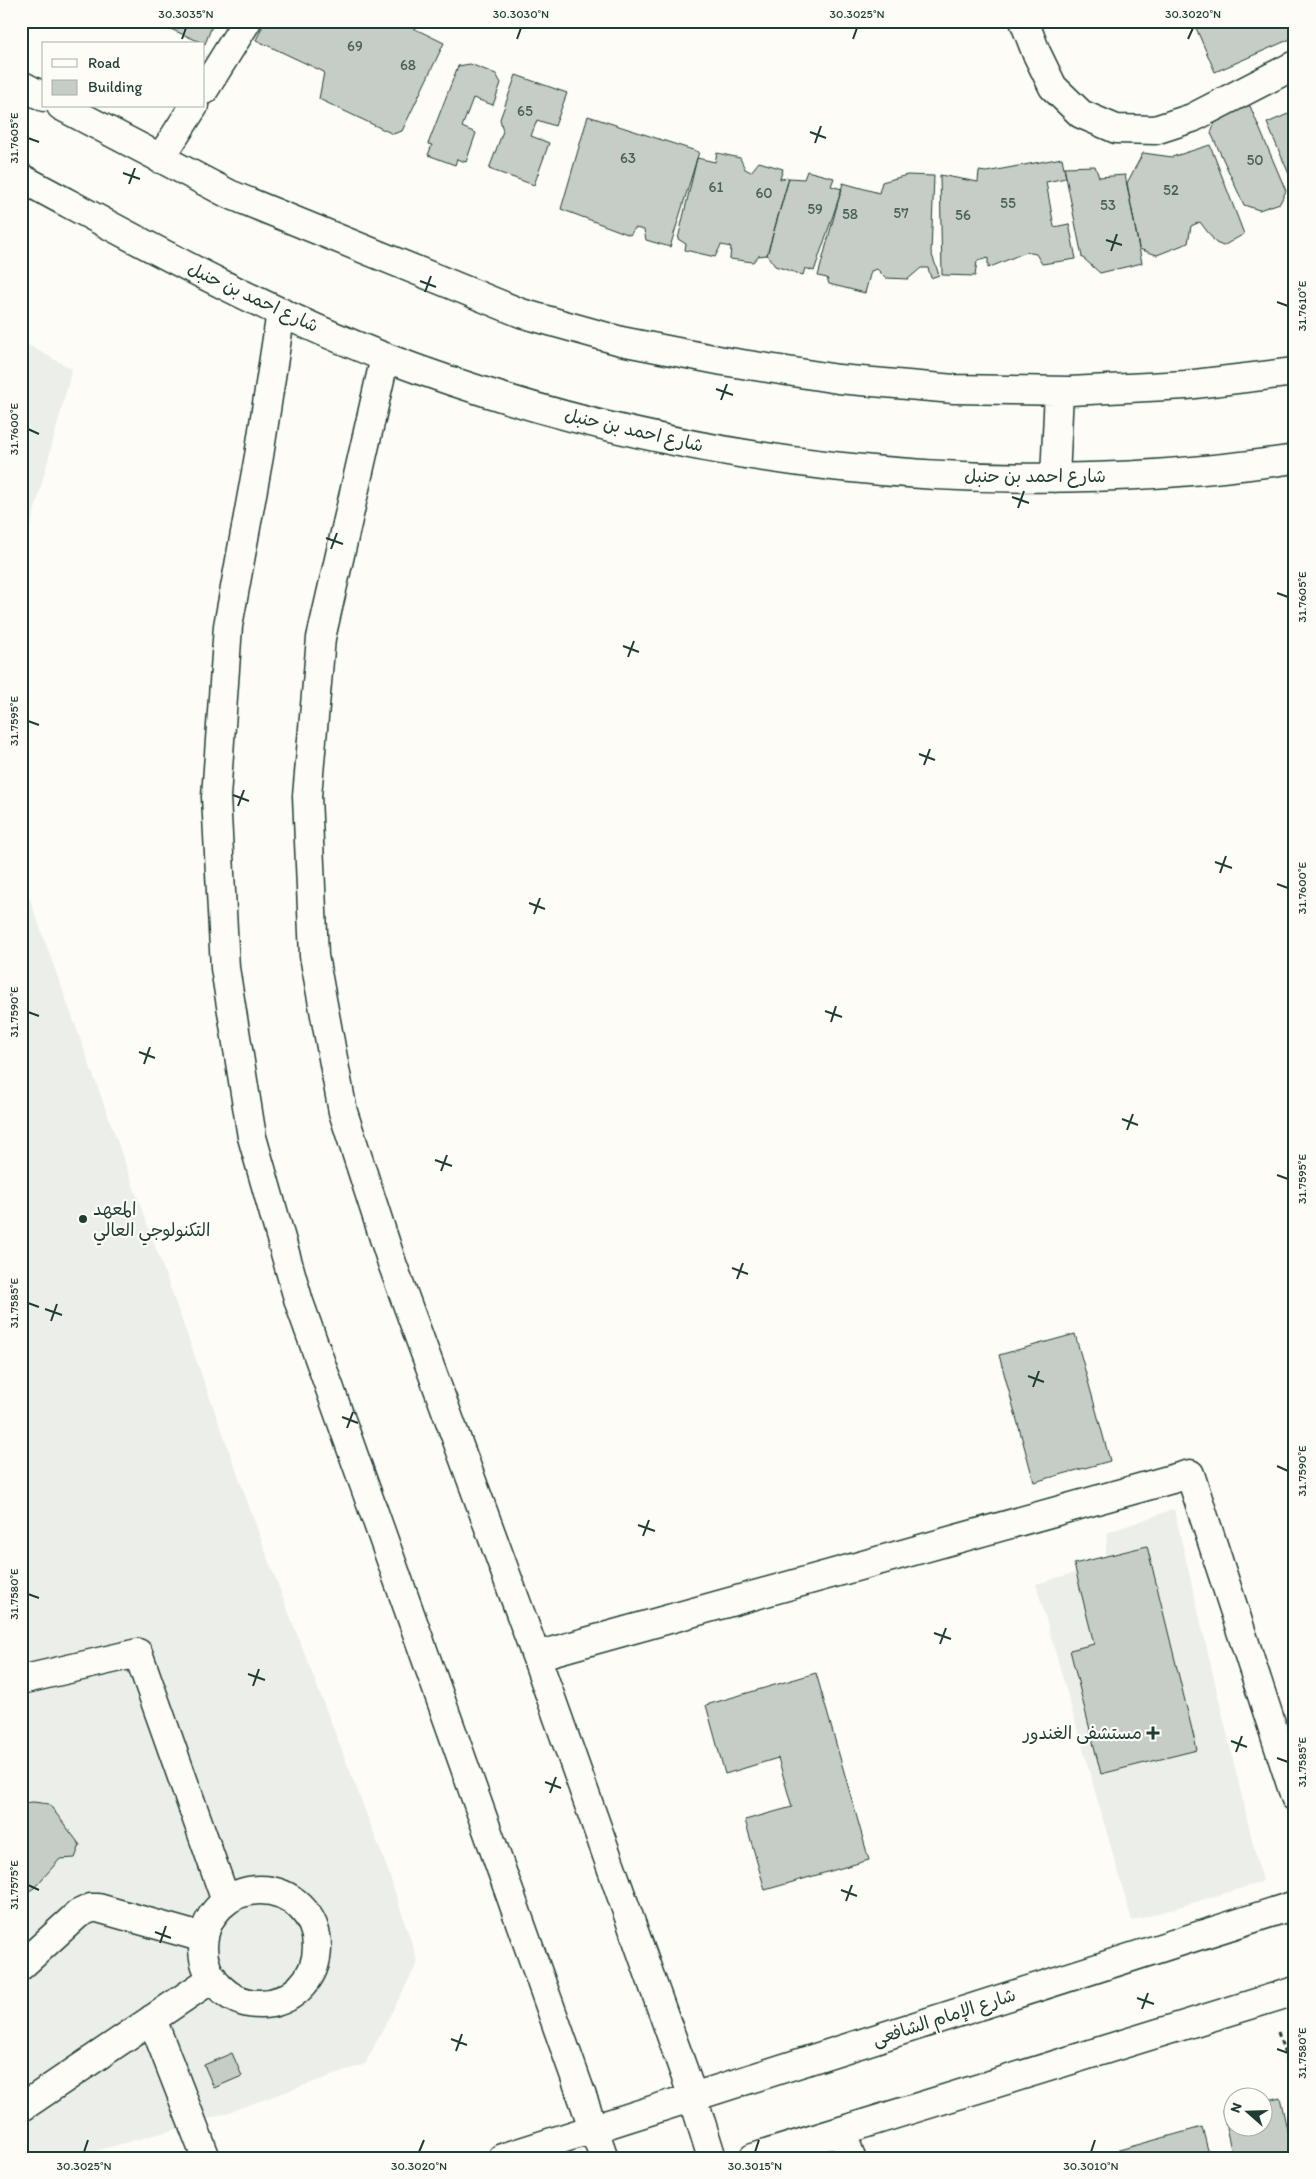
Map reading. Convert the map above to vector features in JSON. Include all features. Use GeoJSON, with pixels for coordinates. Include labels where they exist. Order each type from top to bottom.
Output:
{"type":"FeatureCollection","features":[{"type":"Feature","properties":{"kind":"street"},"geometry":{"type":"LineString","coordinates":[[205,88],[247,21]]}},
{"type":"Feature","properties":{"kind":"street"},"geometry":{"type":"LineString","coordinates":[[1024,21],[1053,87],[1081,114],[1116,129],[1155,130],[1192,118],[1295,65]]}},
{"type":"Feature","properties":{"kind":"street"},"geometry":{"type":"LineString","coordinates":[[21,85],[42,96]]}},
{"type":"Feature","properties":{"kind":"street"},"geometry":{"type":"LineString","coordinates":[[65,108],[229,194],[521,313],[621,341],[723,362],[838,379],[954,389],[1059,391],[1186,385],[1295,372]]}},
{"type":"Feature","properties":{"kind":"street"},"geometry":{"type":"LineString","coordinates":[[160,159],[193,108]]}},
{"type":"Feature","properties":{"kind":"street","name":"شارع احمد بن حنبل"},"geometry":{"type":"LineString","coordinates":[[21,178],[198,272],[281,312],[385,357],[489,394],[595,424],[708,447],[819,466],[937,476],[1055,478],[1174,473],[1295,459]]}},
{"type":"Feature","properties":{"kind":"street"},"geometry":{"type":"LineString","coordinates":[[281,312],[228,626],[216,797],[225,968],[252,1137],[299,1302],[604,2158]]}},
{"type":"Feature","properties":{"kind":"street"},"geometry":{"type":"LineString","coordinates":[[385,357],[321,638],[307,796],[314,956],[343,1112],[392,1263],[536,1656],[693,2097],[712,2158]]}},
{"type":"Feature","properties":{"kind":"street"},"geometry":{"type":"LineString","coordinates":[[1055,478],[1059,391]]}},
{"type":"Feature","properties":{"kind":"street"},"geometry":{"type":"LineString","coordinates":[[536,1656],[1190,1474],[1295,1797]]}},
{"type":"Feature","properties":{"kind":"street"},"geometry":{"type":"LineString","coordinates":[[21,1680],[138,1653],[226,1901]]}},
{"type":"Feature","properties":{"kind":"street"},"geometry":{"type":"LineString","coordinates":[[258,1890],[275,1892],[290,1898],[304,1909],[313,1923],[317,1940],[317,1957],[311,1973],[301,1987],[288,1997],[272,2003],[255,2004],[238,2000],[224,1991],[213,1978],[207,1966],[204,1938],[208,1924],[216,1911],[226,1901],[241,1893],[258,1890]]}},
{"type":"Feature","properties":{"kind":"street","name":"شارع الإمام الشافعى"},"geometry":{"type":"LineString","coordinates":[[502,2158],[1295,1905]]}},
{"type":"Feature","properties":{"kind":"street"},"geometry":{"type":"LineString","coordinates":[[21,1966],[78,1914],[91,1908],[98,1908],[204,1938]]}},
{"type":"Feature","properties":{"kind":"street"},"geometry":{"type":"LineString","coordinates":[[21,2108],[213,1978]]}},
{"type":"Feature","properties":{"kind":"street"},"geometry":{"type":"LineString","coordinates":[[753,2158],[1295,1991]]}},
{"type":"Feature","properties":{"kind":"street"},"geometry":{"type":"LineString","coordinates":[[152,2019],[206,2158]]}},
{"type":"Feature","properties":{"kind":"street"},"geometry":{"type":"LineString","coordinates":[[842,2131],[851,2158]]}},
{"type":"Feature","properties":{"kind":"path"},"geometry":{"type":"LineString","coordinates":[[1268,1999],[1295,2087]]}},
{"type":"Feature","properties":{"kind":"shaded area"},"geometry":{"type":"Polygon","coordinates":[[[21,341],[72,369],[21,562],[21,341]]]}},
{"type":"Feature","properties":{"kind":"shaded area","name":"المعهد التكنولوجي العالي"},"geometry":{"type":"Polygon","coordinates":[[[21,875],[270,1564],[386,1865],[418,1962],[365,2064],[194,2124],[70,2158],[21,2158],[21,875]]]}},
{"type":"Feature","properties":{"kind":"shaded area","name":"مستشفى الغندور"},"geometry":{"type":"Polygon","coordinates":[[[1174,1509],[1262,1882],[1132,1921],[1036,1584],[1105,1564],[1107,1533],[1174,1509]]]}},
{"type":"Feature","properties":{"kind":"building"},"geometry":{"type":"Polygon","coordinates":[[[152,21],[214,21],[205,44],[205,42],[200,42],[152,21]]]}},
{"type":"Feature","properties":{"kind":"building"},"geometry":{"type":"Polygon","coordinates":[[[265,21],[399,21],[444,43],[402,131],[393,134],[319,99],[324,72],[256,40],[265,21]]]}},
{"type":"Feature","properties":{"kind":"building"},"geometry":{"type":"Polygon","coordinates":[[[1193,21],[1288,21],[1295,37],[1215,72],[1193,21]]]}},
{"type":"Feature","properties":{"kind":"building"},"geometry":{"type":"Polygon","coordinates":[[[470,64],[496,74],[501,83],[493,105],[473,98],[462,127],[476,133],[466,162],[457,159],[455,165],[428,155],[432,145],[428,144],[458,66],[470,64]]]}},
{"type":"Feature","properties":{"kind":"building"},"geometry":{"type":"Polygon","coordinates":[[[516,75],[567,93],[555,126],[537,120],[531,136],[549,143],[534,185],[489,169],[503,131],[500,119],[516,75]]]}},
{"type":"Feature","properties":{"kind":"building"},"geometry":{"type":"Polygon","coordinates":[[[1241,105],[1250,106],[1286,191],[1280,203],[1259,210],[1244,205],[1211,133],[1218,114],[1241,105]]]}},
{"type":"Feature","properties":{"kind":"building"},"geometry":{"type":"Polygon","coordinates":[[[1295,111],[1295,188],[1267,123],[1295,111]]]}},
{"type":"Feature","properties":{"kind":"building"},"geometry":{"type":"Polygon","coordinates":[[[588,116],[699,152],[670,247],[646,240],[644,230],[635,228],[630,235],[561,209],[588,116]]]}},
{"type":"Feature","properties":{"kind":"building"},"geometry":{"type":"Polygon","coordinates":[[[1210,145],[1244,234],[1223,246],[1216,243],[1200,222],[1191,226],[1188,243],[1157,255],[1139,249],[1127,183],[1143,153],[1172,157],[1210,145]]]}},
{"type":"Feature","properties":{"kind":"building"},"geometry":{"type":"Polygon","coordinates":[[[717,153],[740,158],[745,169],[751,172],[759,162],[783,169],[780,179],[789,178],[767,255],[758,256],[753,262],[730,259],[731,247],[721,245],[715,257],[685,250],[686,244],[678,239],[697,158],[715,162],[717,153]]]}},
{"type":"Feature","properties":{"kind":"building"},"geometry":{"type":"Polygon","coordinates":[[[1062,158],[1066,178],[1046,182],[1054,227],[1069,224],[1076,259],[1042,264],[1036,254],[1026,252],[988,268],[988,258],[977,261],[975,276],[942,275],[940,175],[978,182],[979,171],[986,172],[1062,158]]]}},
{"type":"Feature","properties":{"kind":"building"},"geometry":{"type":"Polygon","coordinates":[[[1095,166],[1099,177],[1125,175],[1142,263],[1100,273],[1082,257],[1064,167],[1095,166]]]}},
{"type":"Feature","properties":{"kind":"building"},"geometry":{"type":"Polygon","coordinates":[[[807,171],[834,178],[831,186],[842,189],[814,271],[805,268],[803,275],[775,266],[767,255],[789,178],[804,179],[807,171]]]}},
{"type":"Feature","properties":{"kind":"building"},"geometry":{"type":"Polygon","coordinates":[[[907,175],[934,176],[931,252],[939,275],[931,278],[928,268],[921,268],[908,279],[886,278],[877,269],[871,271],[865,293],[829,284],[827,278],[818,276],[843,183],[879,193],[882,182],[907,175]]]}},
{"type":"Feature","properties":{"kind":"building"},"geometry":{"type":"Polygon","coordinates":[[[1075,1334],[1110,1461],[1034,1482],[999,1355],[1075,1334]]]}},
{"type":"Feature","properties":{"kind":"building","name":"مستشفى الغندور"},"geometry":{"type":"Polygon","coordinates":[[[1147,1546],[1197,1750],[1101,1774],[1070,1650],[1094,1644],[1074,1564],[1147,1546]]]}},
{"type":"Feature","properties":{"kind":"building"},"geometry":{"type":"Polygon","coordinates":[[[816,1673],[869,1860],[765,1890],[745,1820],[792,1807],[778,1758],[725,1774],[706,1705],[816,1673]]]}},
{"type":"Feature","properties":{"kind":"building"},"geometry":{"type":"Polygon","coordinates":[[[21,1800],[22,1803],[49,1804],[80,1845],[75,1858],[60,1859],[34,1888],[21,1896],[21,1800]]]}},
{"type":"Feature","properties":{"kind":"building"},"geometry":{"type":"Polygon","coordinates":[[[232,2053],[242,2076],[214,2088],[204,2065],[232,2053]]]}},
{"type":"Feature","properties":{"kind":"building"},"geometry":{"type":"Polygon","coordinates":[[[1280,2097],[1293,2158],[1233,2158],[1228,2136],[1274,2136],[1274,2098],[1280,2097]]]}},
{"type":"Feature","properties":{"kind":"building"},"geometry":{"type":"Polygon","coordinates":[[[1202,2127],[1210,2158],[1090,2158],[1202,2127]]]}},
{"type":"Feature","properties":{"kind":"place","name":"المعهد التكنولوجي العالي"},"geometry":{"type":"Point","coordinates":[83,1219]}},
{"type":"Feature","properties":{"kind":"place","name":"مستشفى الغندور"},"geometry":{"type":"Point","coordinates":[1153,1733]}}]}
